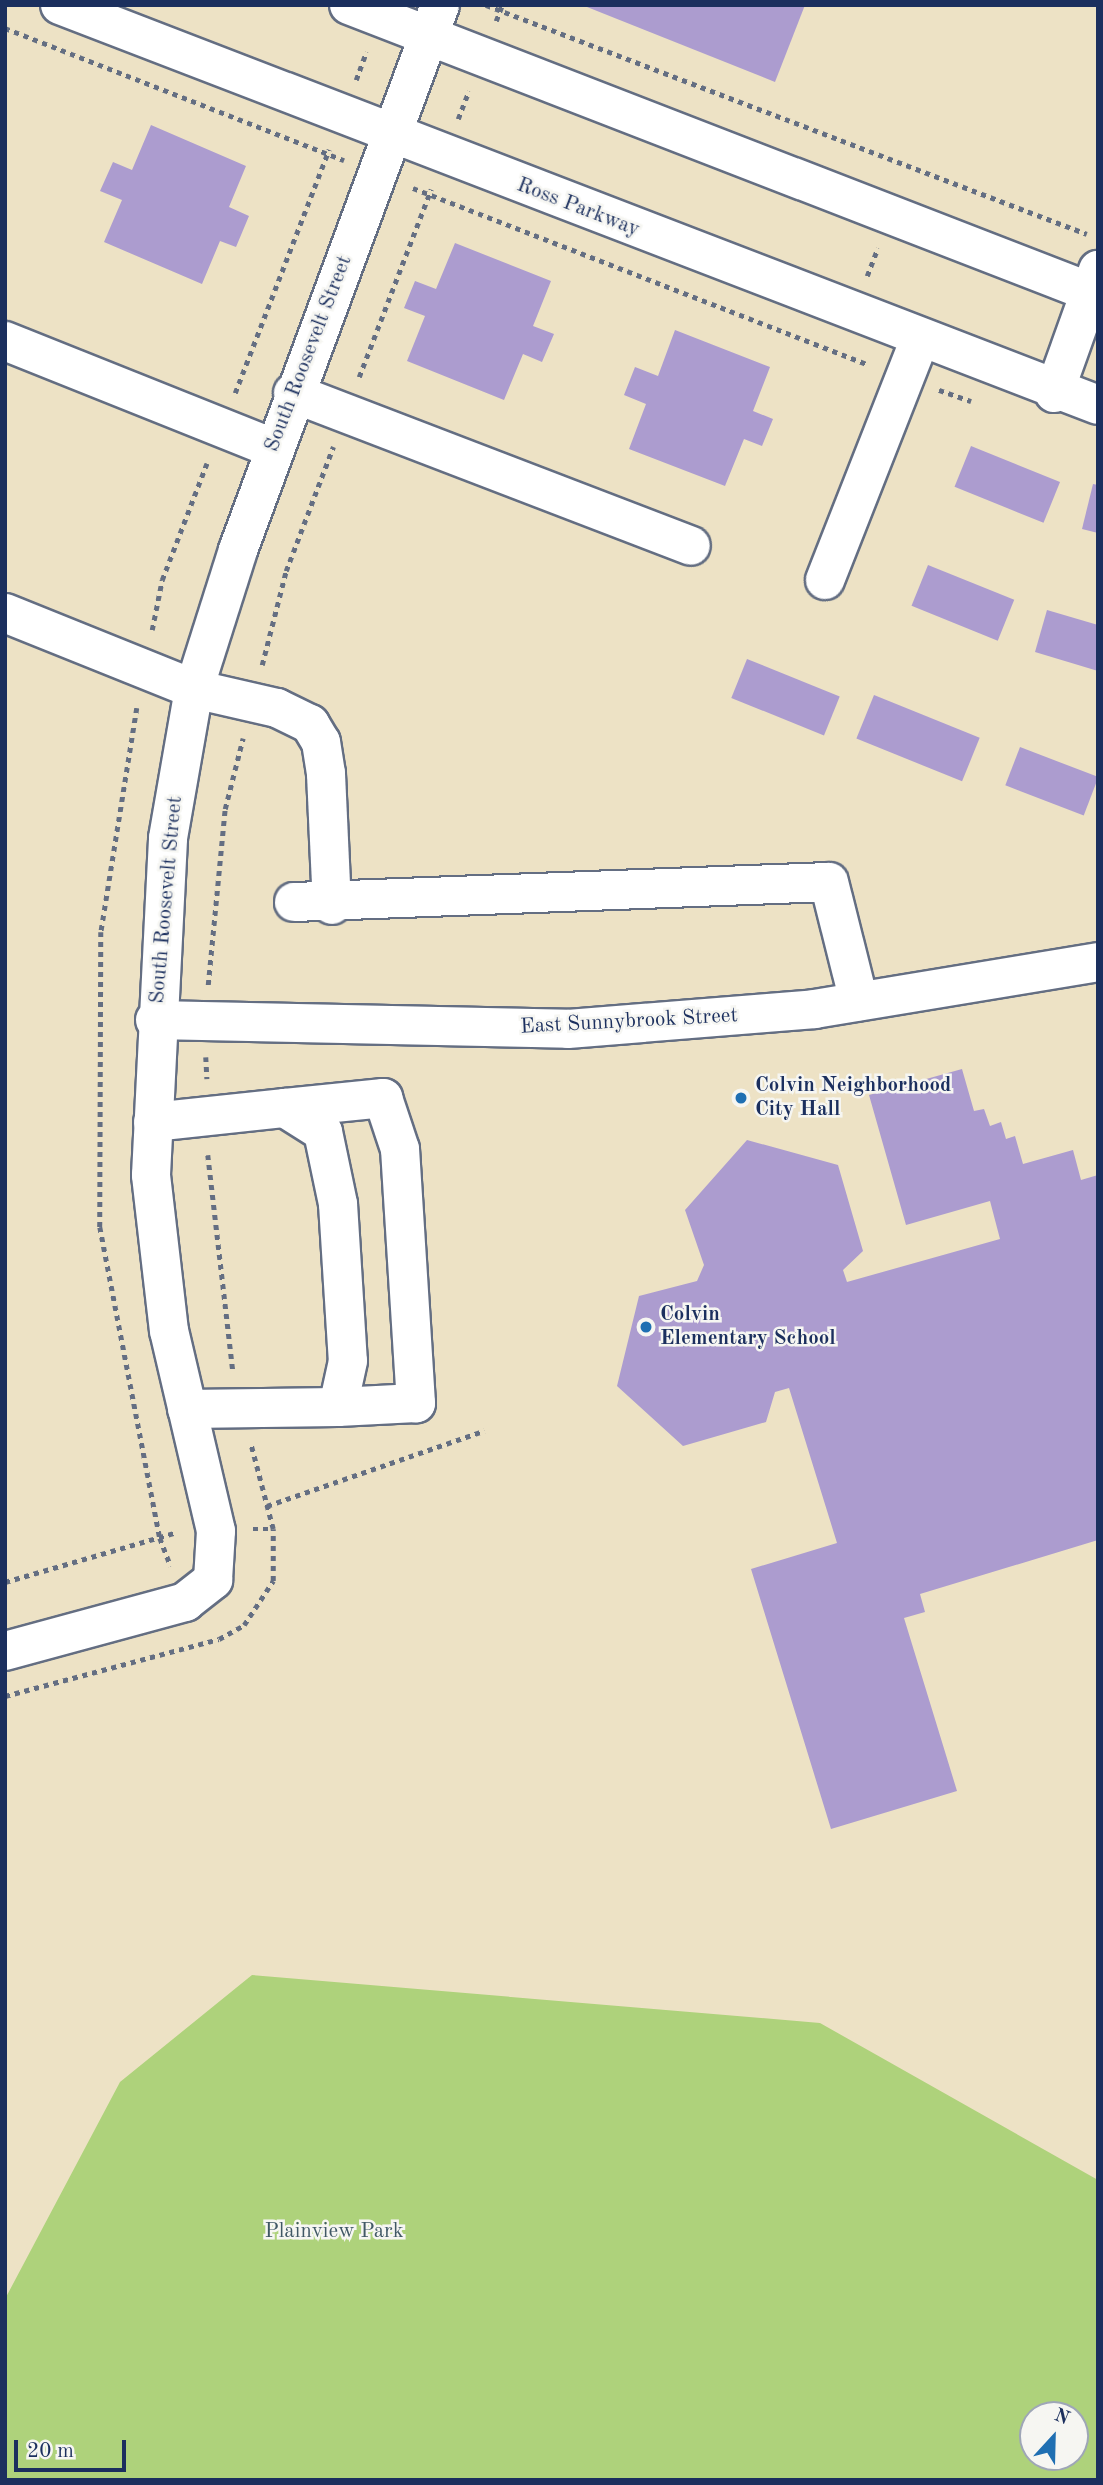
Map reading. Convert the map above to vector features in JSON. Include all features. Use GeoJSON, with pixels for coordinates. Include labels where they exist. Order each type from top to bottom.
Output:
{"type":"FeatureCollection","features":[{"type":"Feature","properties":{"kind":"street","name":"Ross Parkway"},"geometry":{"type":"LineString","coordinates":[[60,5],[919,341],[1054,393],[1098,405]]}},
{"type":"Feature","properties":{"kind":"street"},"geometry":{"type":"LineString","coordinates":[[349,5],[434,20],[891,215],[1095,286],[1054,393]]}},
{"type":"Feature","properties":{"kind":"street","name":"South Roosevelt Street"},"geometry":{"type":"LineString","coordinates":[[5,1651],[186,1602],[213,1580],[216,1531],[169,1331],[151,1175],[155,1020],[168,838],[194,689],[272,448],[393,135],[434,20]]}},
{"type":"Feature","properties":{"kind":"street"},"geometry":{"type":"LineString","coordinates":[[5,341],[272,448]]}},
{"type":"Feature","properties":{"kind":"street"},"geometry":{"type":"LineString","coordinates":[[825,580],[919,341]]}},
{"type":"Feature","properties":{"kind":"street"},"geometry":{"type":"LineString","coordinates":[[293,393],[691,546]]}},
{"type":"Feature","properties":{"kind":"street"},"geometry":{"type":"LineString","coordinates":[[5,613],[194,689],[277,708],[310,724],[321,742],[326,774],[332,905]]}},
{"type":"Feature","properties":{"kind":"street"},"geometry":{"type":"LineString","coordinates":[[294,902],[332,905],[829,882],[859,1001]]}},
{"type":"Feature","properties":{"kind":"street","name":"East Sunnybrook Street"},"geometry":{"type":"LineString","coordinates":[[155,1020],[568,1029],[859,1001],[1098,962]]}},
{"type":"Feature","properties":{"kind":"street"},"geometry":{"type":"LineString","coordinates":[[153,1122],[383,1098],[400,1149],[416,1402],[338,1407],[187,1409]]}},
{"type":"Feature","properties":{"kind":"street"},"geometry":{"type":"LineString","coordinates":[[285,1108],[323,1132],[338,1204],[348,1361],[338,1407]]}},
{"type":"Feature","properties":{"kind":"path"},"geometry":{"type":"LineString","coordinates":[[486,5],[1098,238]]}},
{"type":"Feature","properties":{"kind":"path"},"geometry":{"type":"LineString","coordinates":[[5,29],[904,379],[981,404]]}},
{"type":"Feature","properties":{"kind":"path"},"geometry":{"type":"LineString","coordinates":[[851,314],[891,215]]}},
{"type":"Feature","properties":{"kind":"path"},"geometry":{"type":"LineString","coordinates":[[267,1506],[484,1431]]}},
{"type":"Feature","properties":{"kind":"path"},"geometry":{"type":"LineString","coordinates":[[5,1582],[177,1532],[273,1529]]}},
{"type":"Feature","properties":{"kind":"green space","name":"Plainview Park"},"geometry":{"type":"Polygon","coordinates":[[[252,1975],[820,2023],[1098,2180],[1098,2480],[5,2480],[5,2299],[120,2082],[252,1975]]]}},
{"type":"Feature","properties":{"kind":"building"},"geometry":{"type":"Polygon","coordinates":[[[582,5],[805,5],[775,82],[582,5]]]}},
{"type":"Feature","properties":{"kind":"building"},"geometry":{"type":"Polygon","coordinates":[[[151,125],[246,166],[229,207],[249,216],[236,247],[220,241],[202,284],[104,242],[122,200],[100,191],[113,162],[132,170],[151,125]]]}},
{"type":"Feature","properties":{"kind":"building"},"geometry":{"type":"Polygon","coordinates":[[[455,243],[551,281],[533,326],[554,334],[542,362],[523,354],[504,400],[407,361],[425,316],[404,308],[415,281],[436,289],[455,243]]]}},
{"type":"Feature","properties":{"kind":"building"},"geometry":{"type":"Polygon","coordinates":[[[675,330],[770,367],[753,411],[773,419],[762,446],[744,439],[725,486],[629,449],[646,404],[624,395],[635,367],[658,376],[675,330]]]}},
{"type":"Feature","properties":{"kind":"building"},"geometry":{"type":"Polygon","coordinates":[[[971,446],[1060,482],[1044,523],[955,487],[971,446]]]}},
{"type":"Feature","properties":{"kind":"building"},"geometry":{"type":"Polygon","coordinates":[[[1093,484],[1098,485],[1098,533],[1082,529],[1093,484]]]}},
{"type":"Feature","properties":{"kind":"building"},"geometry":{"type":"Polygon","coordinates":[[[928,565],[1014,600],[998,641],[912,606],[928,565]]]}},
{"type":"Feature","properties":{"kind":"building"},"geometry":{"type":"Polygon","coordinates":[[[1047,610],[1098,625],[1098,671],[1035,652],[1047,610]]]}},
{"type":"Feature","properties":{"kind":"building"},"geometry":{"type":"Polygon","coordinates":[[[747,659],[840,696],[824,735],[731,698],[747,659]]]}},
{"type":"Feature","properties":{"kind":"building"},"geometry":{"type":"Polygon","coordinates":[[[874,695],[980,738],[962,781],[856,739],[874,695]]]}},
{"type":"Feature","properties":{"kind":"building"},"geometry":{"type":"Polygon","coordinates":[[[1020,747],[1098,777],[1084,815],[1005,785],[1020,747]]]}},
{"type":"Feature","properties":{"kind":"building"},"geometry":{"type":"Polygon","coordinates":[[[962,1069],[974,1111],[984,1109],[990,1126],[1001,1122],[1006,1139],[1015,1136],[1023,1164],[1073,1150],[1081,1180],[1098,1175],[1098,1540],[920,1594],[925,1612],[904,1618],[957,1791],[831,1829],[751,1569],[837,1543],[789,1388],[775,1392],[766,1422],[683,1446],[617,1386],[639,1296],[697,1281],[704,1265],[685,1210],[747,1140],[838,1165],[863,1251],[843,1270],[847,1282],[1000,1239],[990,1201],[906,1225],[869,1095],[962,1069]]]}},
{"type":"Feature","properties":{"kind":"place","name":"Colvin Neighborhood City Hall"},"geometry":{"type":"Point","coordinates":[741,1098]}},
{"type":"Feature","properties":{"kind":"place","name":"Colvin Elementary School"},"geometry":{"type":"Point","coordinates":[646,1327]}}]}
